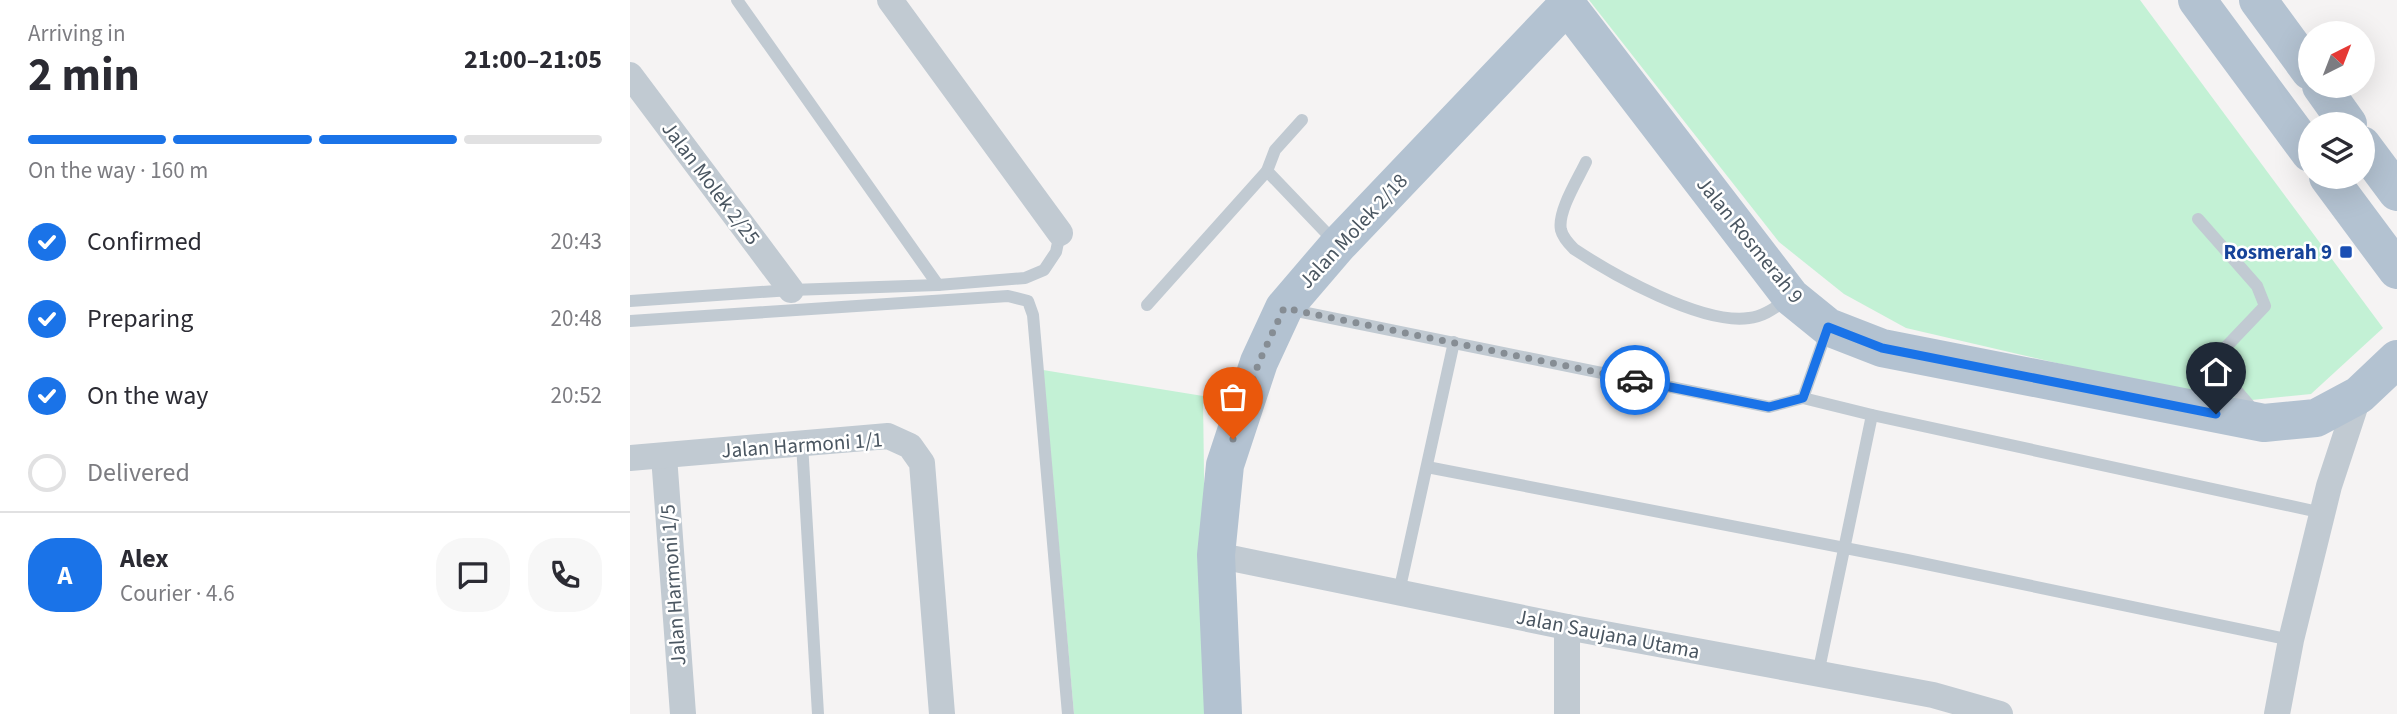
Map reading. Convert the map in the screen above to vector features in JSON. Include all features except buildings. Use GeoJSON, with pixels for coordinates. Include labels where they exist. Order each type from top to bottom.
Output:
{"type":"FeatureCollection","features":[{"type":"Feature","properties":{"kind":"main road"},"geometry":{"type":"LineString","coordinates":[[2197,0],[2298,137]]}},
{"type":"Feature","properties":{"kind":"main road"},"geometry":{"type":"LineString","coordinates":[[2258,0],[2298,55]]}},
{"type":"Feature","properties":{"kind":"main road","name":"Jalan Molek 2/18"},"geometry":{"type":"LineString","coordinates":[[1223,714],[1216,555],[1225,465],[1259,362],[1284,308],[1338,245],[1567,5]]}},
{"type":"Feature","properties":{"kind":"main road","name":"Jalan Rosmerah 9"},"geometry":{"type":"LineString","coordinates":[[1567,5],[1791,297],[1828,327],[1882,348],[2264,424],[2316,418],[2359,395],[2397,359]]}},
{"type":"Feature","properties":{"kind":"main road"},"geometry":{"type":"LineString","coordinates":[[2375,162],[2397,192]]}},
{"type":"Feature","properties":{"kind":"main road"},"geometry":{"type":"LineString","coordinates":[[2337,189],[2397,270]]}},
{"type":"Feature","properties":{"kind":"street"},"geometry":{"type":"LineString","coordinates":[[890,0],[1060,233]]}},
{"type":"Feature","properties":{"kind":"street","name":"Jalan Molek 2/25"},"geometry":{"type":"LineString","coordinates":[[630,75],[791,290]]}},
{"type":"Feature","properties":{"kind":"street"},"geometry":{"type":"LineString","coordinates":[[2277,714],[2291,640],[2329,486],[2359,395]]}},
{"type":"Feature","properties":{"kind":"street","name":"Jalan Harmoni 1/1"},"geometry":{"type":"LineString","coordinates":[[630,458],[888,436],[910,446],[922,463],[942,714]]}},
{"type":"Feature","properties":{"kind":"street","name":"Jalan Harmoni 1/5"},"geometry":{"type":"LineString","coordinates":[[664,456],[683,714]]}},
{"type":"Feature","properties":{"kind":"street","name":"Jalan Saujana Utama"},"geometry":{"type":"LineString","coordinates":[[1216,555],[1567,627],[1933,695],[2000,714]]}},
{"type":"Feature","properties":{"kind":"street"},"geometry":{"type":"LineString","coordinates":[[1567,627],[1567,714]]}},
{"type":"Feature","properties":{"kind":"lane"},"geometry":{"type":"LineString","coordinates":[[737,0],[938,285]]}},
{"type":"Feature","properties":{"kind":"lane"},"geometry":{"type":"LineString","coordinates":[[1147,305],[1267,172],[1275,150],[1302,120]]}},
{"type":"Feature","properties":{"kind":"lane"},"geometry":{"type":"LineString","coordinates":[[1586,162],[1561,217],[1561,229],[1568,243],[1587,258],[1678,305],[1720,318],[1751,318],[1767,312],[1791,297]]}},
{"type":"Feature","properties":{"kind":"lane"},"geometry":{"type":"LineString","coordinates":[[1267,172],[1338,245]]}},
{"type":"Feature","properties":{"kind":"lane"},"geometry":{"type":"LineString","coordinates":[[2198,219],[2257,286],[2265,306],[2224,348],[2219,370],[2264,424]]}},
{"type":"Feature","properties":{"kind":"lane"},"geometry":{"type":"LineString","coordinates":[[632,298],[938,285],[1025,278],[1044,270],[1056,252],[1060,233]]}},
{"type":"Feature","properties":{"kind":"lane"},"geometry":{"type":"LineString","coordinates":[[630,321],[1008,296],[1028,301],[1033,315],[1068,714]]}},
{"type":"Feature","properties":{"kind":"lane"},"geometry":{"type":"LineString","coordinates":[[1284,308],[1769,407],[1803,398],[2323,513]]}},
{"type":"Feature","properties":{"kind":"lane"},"geometry":{"type":"LineString","coordinates":[[1803,398],[1828,327]]}},
{"type":"Feature","properties":{"kind":"lane"},"geometry":{"type":"LineString","coordinates":[[1399,592],[1454,342]]}},
{"type":"Feature","properties":{"kind":"lane"},"geometry":{"type":"LineString","coordinates":[[1818,675],[1872,415]]}},
{"type":"Feature","properties":{"kind":"lane"},"geometry":{"type":"LineString","coordinates":[[802,443],[818,714]]}},
{"type":"Feature","properties":{"kind":"lane"},"geometry":{"type":"LineString","coordinates":[[1427,467],[2291,640]]}},
{"type":"Feature","properties":{"kind":"green space"},"geometry":{"type":"Polygon","coordinates":[[[1589,0],[2140,0],[2383,328],[2311,394],[2242,401],[2087,370],[1906,328],[1844,294],[1779,242],[1589,0]]]}},
{"type":"Feature","properties":{"kind":"green space"},"geometry":{"type":"Polygon","coordinates":[[[1043,370],[1203,396],[1207,714],[1074,714],[1043,370]]]}},
{"type":"Feature","properties":{"kind":"way so far"},"geometry":{"type":"LineString","coordinates":[[1233,439],[1259,362],[1284,308],[1635,380]]}},
{"type":"Feature","properties":{"kind":"place","name":"Rosmerah 9"},"geometry":{"type":"Point","coordinates":[2346,252]}},
{"type":"Feature","properties":{"kind":"route"},"geometry":{"type":"LineString","coordinates":[[1635,380],[1769,407],[1803,398],[1828,327],[1882,348],[2216,414]]}}]}
